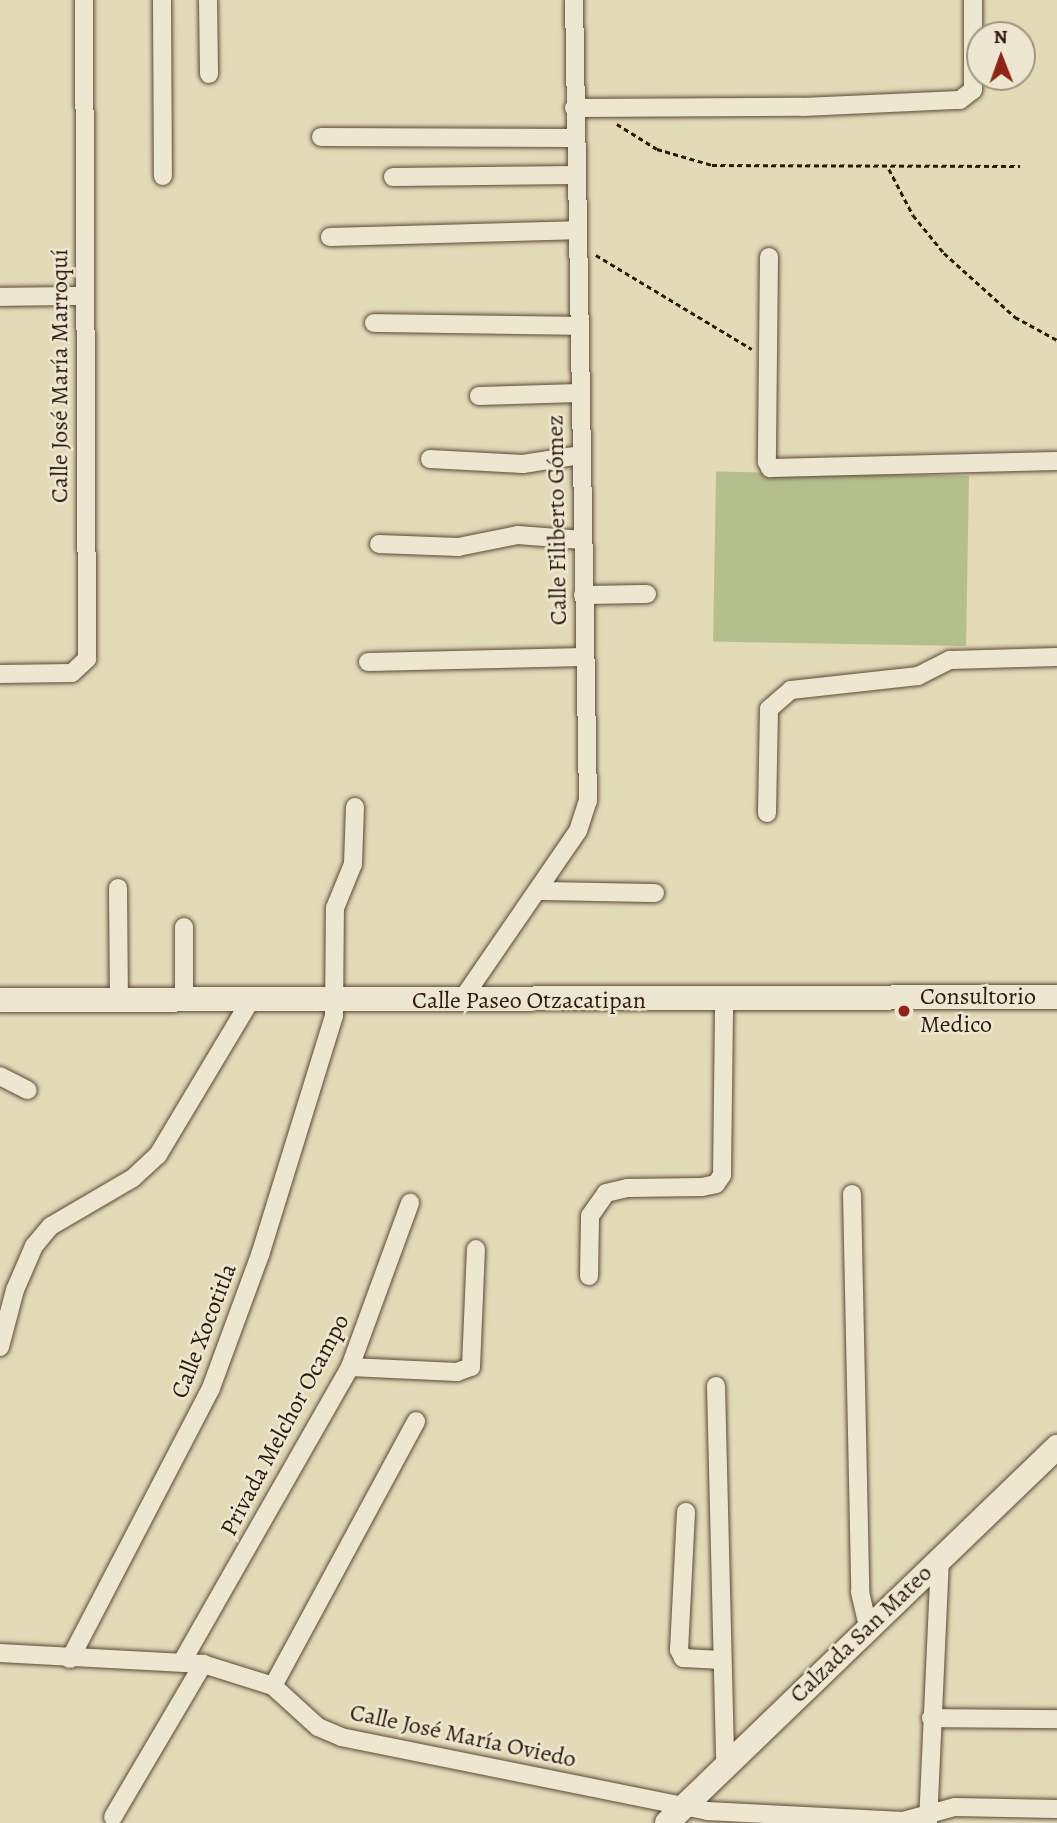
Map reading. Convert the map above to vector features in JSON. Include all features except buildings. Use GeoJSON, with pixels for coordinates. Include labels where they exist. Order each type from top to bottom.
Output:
{"type":"FeatureCollection","features":[{"type":"Feature","properties":{"kind":"main road","name":"Calle Paseo Otzacatipan"},"geometry":{"type":"LineString","coordinates":[[0,1001],[724,1001],[1057,997]]}},
{"type":"Feature","properties":{"kind":"main road","name":"Calzada San Mateo"},"geometry":{"type":"LineString","coordinates":[[667,1823],[725,1764],[1057,1447]]}},
{"type":"Feature","properties":{"kind":"street","name":"Calle José María Marroquí"},"geometry":{"type":"LineString","coordinates":[[0,674],[72,673],[87,659],[84,0]]}},
{"type":"Feature","properties":{"kind":"street"},"geometry":{"type":"LineString","coordinates":[[162,0],[163,176]]}},
{"type":"Feature","properties":{"kind":"street"},"geometry":{"type":"LineString","coordinates":[[208,0],[209,74]]}},
{"type":"Feature","properties":{"kind":"street","name":"Calle Filiberto Gómez"},"geometry":{"type":"LineString","coordinates":[[461,1001],[540,891],[579,831],[588,801],[575,236],[574,0]]}},
{"type":"Feature","properties":{"kind":"street"},"geometry":{"type":"LineString","coordinates":[[574,108],[803,107],[960,100],[973,90],[973,0]]}},
{"type":"Feature","properties":{"kind":"street"},"geometry":{"type":"LineString","coordinates":[[321,137],[575,138]]}},
{"type":"Feature","properties":{"kind":"street"},"geometry":{"type":"LineString","coordinates":[[393,177],[575,175]]}},
{"type":"Feature","properties":{"kind":"street"},"geometry":{"type":"LineString","coordinates":[[330,237],[575,236]]}},
{"type":"Feature","properties":{"kind":"street"},"geometry":{"type":"LineString","coordinates":[[769,257],[770,468],[1057,461]]}},
{"type":"Feature","properties":{"kind":"street"},"geometry":{"type":"LineString","coordinates":[[0,297],[84,296]]}},
{"type":"Feature","properties":{"kind":"street"},"geometry":{"type":"LineString","coordinates":[[374,323],[578,326]]}},
{"type":"Feature","properties":{"kind":"street"},"geometry":{"type":"LineString","coordinates":[[479,396],[579,393]]}},
{"type":"Feature","properties":{"kind":"street"},"geometry":{"type":"LineString","coordinates":[[430,459],[523,464],[581,455]]}},
{"type":"Feature","properties":{"kind":"street"},"geometry":{"type":"LineString","coordinates":[[379,544],[458,547],[518,535],[583,540]]}},
{"type":"Feature","properties":{"kind":"street"},"geometry":{"type":"LineString","coordinates":[[583,595],[647,594]]}},
{"type":"Feature","properties":{"kind":"street"},"geometry":{"type":"LineString","coordinates":[[368,662],[585,657]]}},
{"type":"Feature","properties":{"kind":"street"},"geometry":{"type":"LineString","coordinates":[[767,813],[769,709],[791,690],[918,676],[950,660],[1057,657]]}},
{"type":"Feature","properties":{"kind":"street","name":"Calle Xocotitla"},"geometry":{"type":"LineString","coordinates":[[70,1659],[183,1446],[225,1354],[297,1140],[332,1024],[335,1001],[335,908],[353,864],[355,807]]}},
{"type":"Feature","properties":{"kind":"street"},"geometry":{"type":"LineString","coordinates":[[118,888],[119,1001]]}},
{"type":"Feature","properties":{"kind":"street"},"geometry":{"type":"LineString","coordinates":[[540,891],[655,892]]}},
{"type":"Feature","properties":{"kind":"street"},"geometry":{"type":"LineString","coordinates":[[184,927],[184,1001]]}},
{"type":"Feature","properties":{"kind":"street"},"geometry":{"type":"LineString","coordinates":[[0,1347],[15,1290],[34,1246],[51,1226],[133,1178],[158,1155],[250,1001]]}},
{"type":"Feature","properties":{"kind":"street"},"geometry":{"type":"LineString","coordinates":[[589,1276],[590,1216],[606,1194],[627,1188],[702,1187],[716,1184],[722,1175],[724,1001]]}},
{"type":"Feature","properties":{"kind":"street"},"geometry":{"type":"LineString","coordinates":[[0,1076],[27,1090]]}},
{"type":"Feature","properties":{"kind":"street"},"geometry":{"type":"LineString","coordinates":[[852,1194],[860,1592],[868,1628]]}},
{"type":"Feature","properties":{"kind":"street","name":"Privada Melchor Ocampo"},"geometry":{"type":"LineString","coordinates":[[183,1660],[350,1367],[410,1203]]}},
{"type":"Feature","properties":{"kind":"street"},"geometry":{"type":"LineString","coordinates":[[350,1367],[457,1372],[471,1367],[476,1249]]}},
{"type":"Feature","properties":{"kind":"street"},"geometry":{"type":"LineString","coordinates":[[716,1386],[725,1764]]}},
{"type":"Feature","properties":{"kind":"street"},"geometry":{"type":"LineString","coordinates":[[273,1686],[416,1421]]}},
{"type":"Feature","properties":{"kind":"street"},"geometry":{"type":"LineString","coordinates":[[686,1512],[679,1650],[683,1658],[722,1660]]}},
{"type":"Feature","properties":{"kind":"street"},"geometry":{"type":"LineString","coordinates":[[928,1819],[940,1559]]}},
{"type":"Feature","properties":{"kind":"street","name":"Calle José María Oviedo"},"geometry":{"type":"LineString","coordinates":[[0,1653],[70,1659],[183,1660],[203,1664],[273,1686],[318,1727],[341,1737],[729,1813],[903,1821],[928,1819],[955,1807],[1057,1810]]}},
{"type":"Feature","properties":{"kind":"street"},"geometry":{"type":"LineString","coordinates":[[113,1817],[203,1664]]}},
{"type":"Feature","properties":{"kind":"street"},"geometry":{"type":"LineString","coordinates":[[932,1718],[1057,1719]]}},
{"type":"Feature","properties":{"kind":"path"},"geometry":{"type":"LineString","coordinates":[[597,107],[619,126],[684,160],[744,167],[889,169],[1020,166]]}},
{"type":"Feature","properties":{"kind":"path"},"geometry":{"type":"LineString","coordinates":[[889,169],[913,215],[944,253],[1015,317],[1057,340]]}},
{"type":"Feature","properties":{"kind":"path"},"geometry":{"type":"LineString","coordinates":[[575,236],[768,359]]}},
{"type":"Feature","properties":{"kind":"green space"},"geometry":{"type":"Polygon","coordinates":[[[716,472],[969,476],[966,646],[713,642],[716,472]]]}},
{"type":"Feature","properties":{"kind":"place","name":"Consultorio Medico"},"geometry":{"type":"Point","coordinates":[904,1011]}}]}
